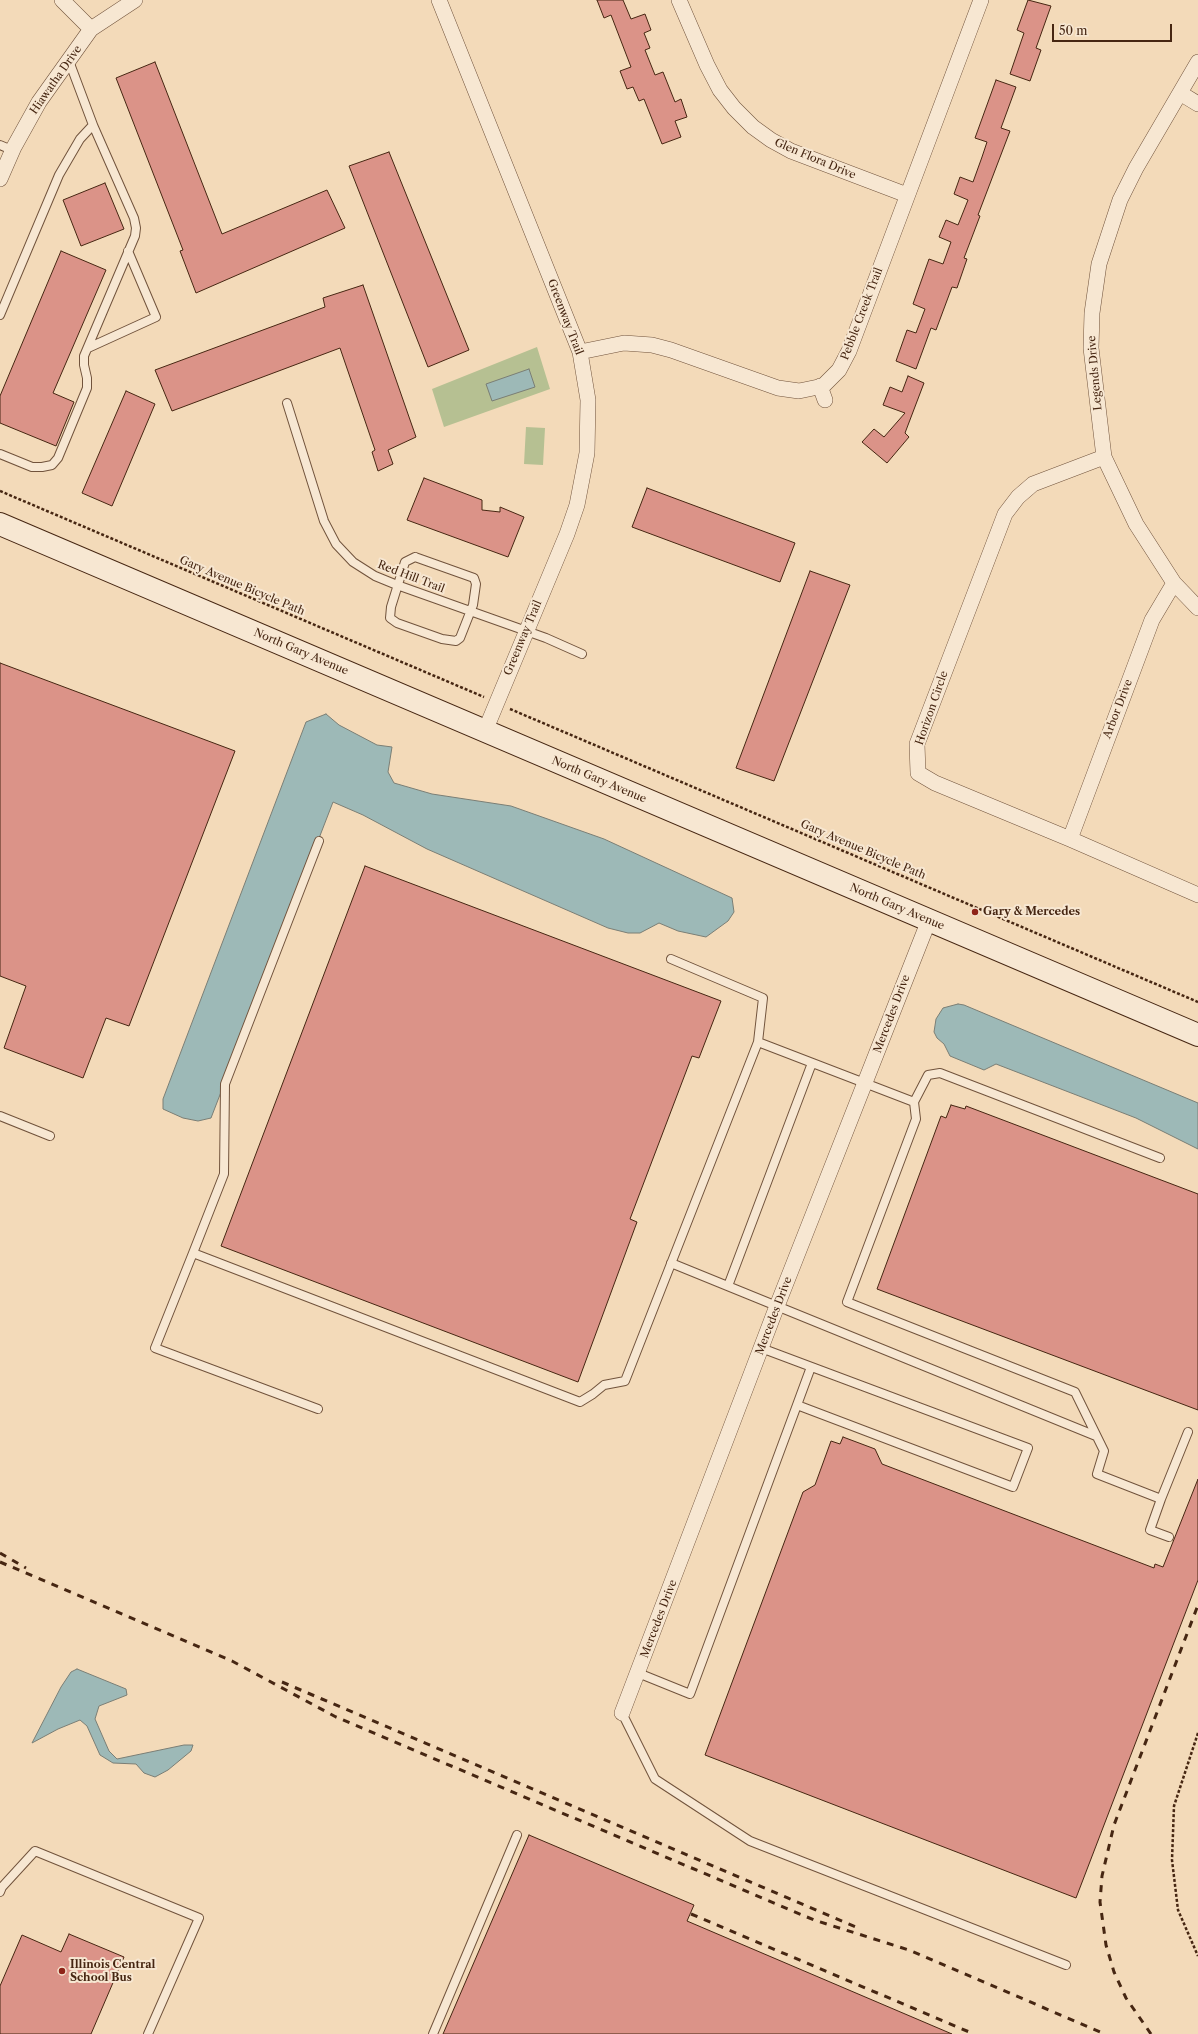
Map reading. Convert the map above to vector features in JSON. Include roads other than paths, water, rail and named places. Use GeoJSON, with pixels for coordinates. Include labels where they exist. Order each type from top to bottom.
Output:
{"type":"FeatureCollection","features":[{"type":"Feature","properties":{"kind":"street"},"geometry":{"type":"LineString","coordinates":[[62,0],[91,29]]}},
{"type":"Feature","properties":{"kind":"street","name":"Hiawatha Drive"},"geometry":{"type":"LineString","coordinates":[[0,180],[6,148],[91,29],[135,0]]}},
{"type":"Feature","properties":{"kind":"street","name":"Greenway Trail"},"geometry":{"type":"LineString","coordinates":[[439,0],[580,352],[588,400],[587,453],[581,489],[567,534],[485,731]]}},
{"type":"Feature","properties":{"kind":"street","name":"Glen Flora Drive"},"geometry":{"type":"LineString","coordinates":[[679,0],[707,65],[720,90],[734,108],[753,127],[771,140],[792,151],[907,195]]}},
{"type":"Feature","properties":{"kind":"street","name":"Pebble Creek Trail"},"geometry":{"type":"LineString","coordinates":[[580,352],[624,343],[652,345],[671,350],[778,388],[799,391],[820,386],[839,370],[849,351],[981,0]]}},
{"type":"Feature","properties":{"kind":"street","name":"Legends Drive"},"geometry":{"type":"LineString","coordinates":[[1198,62],[1136,168],[1120,200],[1099,264],[1092,313],[1091,348],[1104,457],[1136,524],[1174,582],[1198,608]]}},
{"type":"Feature","properties":{"kind":"street"},"geometry":{"type":"LineString","coordinates":[[1180,93],[1198,104]]}},
{"type":"Feature","properties":{"kind":"street"},"geometry":{"type":"LineString","coordinates":[[820,386],[825,400]]}},
{"type":"Feature","properties":{"kind":"street","name":"Horizon Circle"},"geometry":{"type":"LineString","coordinates":[[1104,457],[1033,484],[1018,497],[1005,514],[917,744],[918,773],[935,783],[1070,839],[1198,895]]}},
{"type":"Feature","properties":{"kind":"street","name":"North Gary Avenue"},"geometry":{"type":"LineString","coordinates":[[0,524],[1198,1035]]}},
{"type":"Feature","properties":{"kind":"street","name":"Arbor Drive"},"geometry":{"type":"LineString","coordinates":[[1070,839],[1152,620],[1174,582]]}},
{"type":"Feature","properties":{"kind":"street","name":"Mercedes Drive"},"geometry":{"type":"LineString","coordinates":[[622,1713],[777,1306],[929,920]]}},
{"type":"Feature","properties":{"kind":"lane"},"geometry":{"type":"LineString","coordinates":[[0,454],[32,467],[52,465],[58,458],[87,388],[84,356],[128,251],[136,228],[134,218],[93,124],[69,61]]}},
{"type":"Feature","properties":{"kind":"lane"},"geometry":{"type":"LineString","coordinates":[[0,315],[60,175],[80,139],[93,124]]}},
{"type":"Feature","properties":{"kind":"lane"},"geometry":{"type":"LineString","coordinates":[[88,348],[156,317],[128,251]]}},
{"type":"Feature","properties":{"kind":"lane","name":"Red Hill Trail"},"geometry":{"type":"LineString","coordinates":[[287,403],[324,521],[336,544],[353,562],[375,576],[397,585],[526,631],[582,654]]}},
{"type":"Feature","properties":{"kind":"lane"},"geometry":{"type":"LineString","coordinates":[[414,557],[424,559],[474,578],[476,584],[470,611],[460,638],[456,641],[442,639],[393,622],[389,613],[405,562],[414,557]]}},
{"type":"Feature","properties":{"kind":"lane"},"geometry":{"type":"LineString","coordinates":[[318,1409],[155,1348],[224,1174],[225,1084],[320,841]]}},
{"type":"Feature","properties":{"kind":"lane"},"geometry":{"type":"LineString","coordinates":[[193,1253],[580,1402],[604,1385],[625,1381],[758,1042],[763,998],[671,959]]}},
{"type":"Feature","properties":{"kind":"lane"},"geometry":{"type":"LineString","coordinates":[[758,1042],[914,1102]]}},
{"type":"Feature","properties":{"kind":"lane"},"geometry":{"type":"LineString","coordinates":[[728,1286],[812,1063]]}},
{"type":"Feature","properties":{"kind":"lane"},"geometry":{"type":"LineString","coordinates":[[1160,1158],[940,1073],[928,1075],[914,1102],[916,1120],[847,1302],[1075,1392],[1104,1451],[1097,1474],[1161,1499]]}},
{"type":"Feature","properties":{"kind":"lane"},"geometry":{"type":"LineString","coordinates":[[0,1116],[50,1136]]}},
{"type":"Feature","properties":{"kind":"lane"},"geometry":{"type":"LineString","coordinates":[[672,1263],[1096,1436]]}},
{"type":"Feature","properties":{"kind":"lane"},"geometry":{"type":"LineString","coordinates":[[761,1348],[1028,1448],[1013,1487],[797,1405]]}},
{"type":"Feature","properties":{"kind":"lane"},"geometry":{"type":"LineString","coordinates":[[638,1673],[690,1694],[811,1366]]}},
{"type":"Feature","properties":{"kind":"lane"},"geometry":{"type":"LineString","coordinates":[[1169,1537],[1150,1530],[1188,1432]]}},
{"type":"Feature","properties":{"kind":"lane"},"geometry":{"type":"LineString","coordinates":[[622,1713],[655,1779],[750,1841],[1066,1966]]}},
{"type":"Feature","properties":{"kind":"lane"},"geometry":{"type":"LineString","coordinates":[[433,2034],[517,1835]]}},
{"type":"Feature","properties":{"kind":"lane"},"geometry":{"type":"LineString","coordinates":[[0,1892],[2,1887],[35,1850],[199,1918],[148,2034]]}},
{"type":"Feature","properties":{"kind":"water"},"geometry":{"type":"Polygon","coordinates":[[[529,369],[535,387],[492,401],[486,384],[529,369]]]}},
{"type":"Feature","properties":{"kind":"water"},"geometry":{"type":"Polygon","coordinates":[[[326,714],[339,725],[377,745],[392,747],[388,772],[394,783],[432,794],[511,806],[604,839],[732,898],[734,912],[728,921],[706,937],[678,931],[659,923],[640,933],[628,933],[608,928],[427,849],[363,815],[333,802],[211,1118],[198,1121],[183,1118],[163,1109],[163,1099],[306,722],[326,714]]]}},
{"type":"Feature","properties":{"kind":"water"},"geometry":{"type":"Polygon","coordinates":[[[958,1004],[964,1005],[1198,1103],[1198,1149],[1136,1118],[996,1064],[984,1070],[950,1056],[944,1044],[937,1038],[934,1032],[936,1019],[943,1008],[958,1004]]]}},
{"type":"Feature","properties":{"kind":"water"},"geometry":{"type":"Polygon","coordinates":[[[77,1669],[126,1689],[127,1695],[99,1706],[95,1719],[109,1751],[117,1759],[184,1745],[193,1745],[191,1751],[168,1770],[155,1777],[144,1773],[136,1764],[113,1763],[100,1755],[87,1726],[80,1720],[58,1729],[32,1743],[61,1687],[71,1672],[77,1669]]]}},
{"type":"Feature","properties":{"kind":"railway"},"geometry":{"type":"LineString","coordinates":[[0,1553],[26,1568]]}},
{"type":"Feature","properties":{"kind":"railway"},"geometry":{"type":"LineString","coordinates":[[0,1562],[232,1661],[336,1717],[814,1920],[909,1950],[1105,2034]]}},
{"type":"Feature","properties":{"kind":"railway"},"geometry":{"type":"LineString","coordinates":[[1151,2034],[1126,1998],[1114,1972],[1106,1945],[1100,1902],[1102,1876],[1114,1825],[1198,1605]]}},
{"type":"Feature","properties":{"kind":"railway"},"geometry":{"type":"LineString","coordinates":[[282,1682],[858,1928]]}},
{"type":"Feature","properties":{"kind":"railway"},"geometry":{"type":"LineString","coordinates":[[691,1914],[974,2034]]}},
{"type":"Feature","properties":{"kind":"place","name":"Gary & Mercedes"},"geometry":{"type":"Point","coordinates":[975,912]}},
{"type":"Feature","properties":{"kind":"place","name":"Illinois Central School Bus"},"geometry":{"type":"Point","coordinates":[62,1971]}}]}
